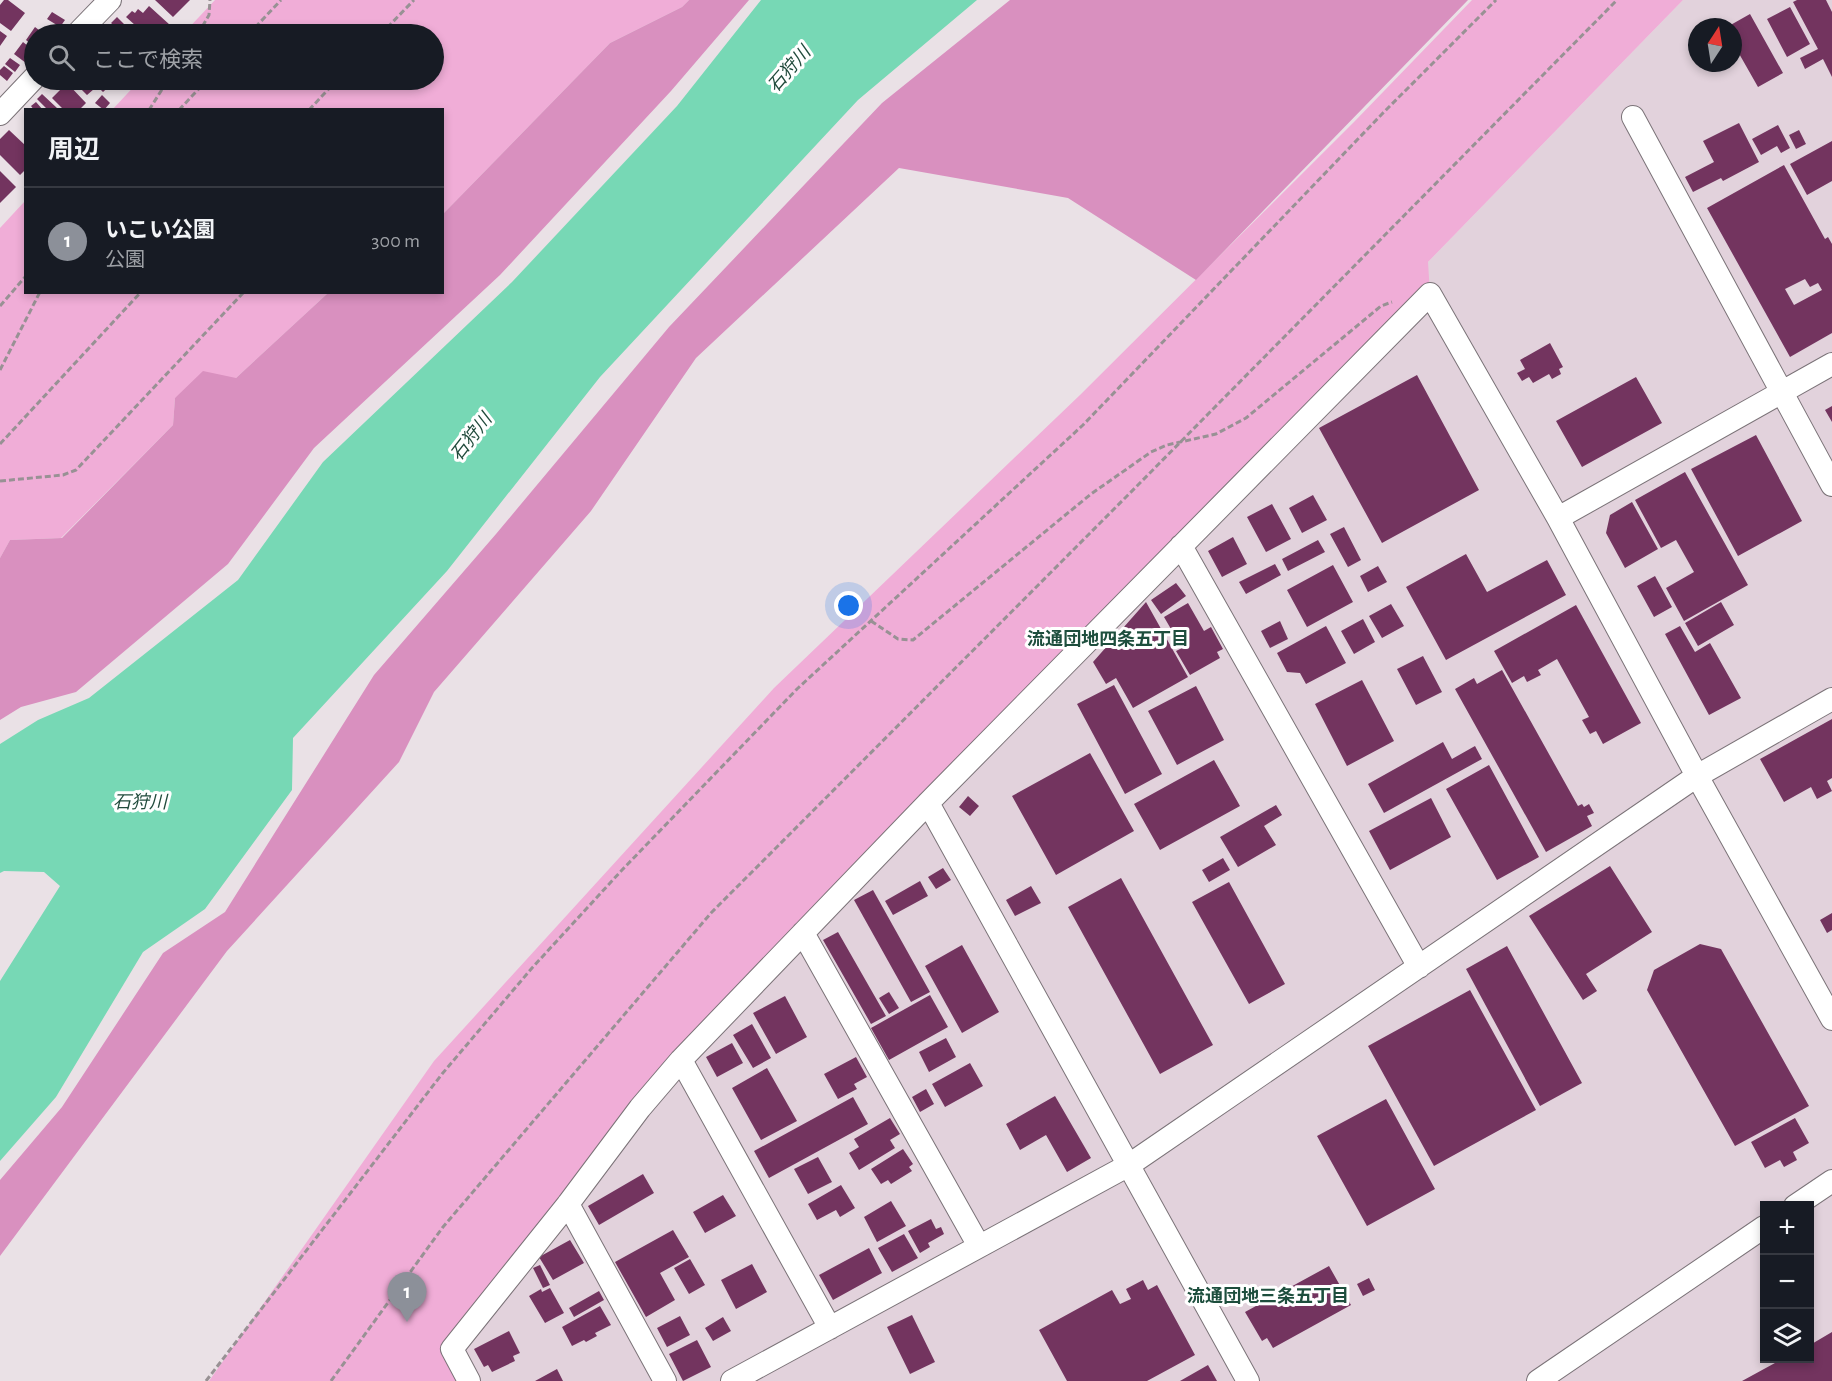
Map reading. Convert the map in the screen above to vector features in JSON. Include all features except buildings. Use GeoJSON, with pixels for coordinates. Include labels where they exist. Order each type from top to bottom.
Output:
{"type":"FeatureCollection","features":[{"type":"Feature","properties":{"kind":"street"},"geometry":{"type":"LineString","coordinates":[[87,24],[110,0]]}},
{"type":"Feature","properties":{"kind":"street"},"geometry":{"type":"LineString","coordinates":[[0,114],[24,89]]}},
{"type":"Feature","properties":{"kind":"street"},"geometry":{"type":"LineString","coordinates":[[1633,117],[1832,485]]}},
{"type":"Feature","properties":{"kind":"street"},"geometry":{"type":"LineString","coordinates":[[469,1381],[452,1349],[568,1204],[640,1108],[681,1060],[928,802],[1430,294],[1558,518],[1697,776],[1832,1019]]}},
{"type":"Feature","properties":{"kind":"street"},"geometry":{"type":"LineString","coordinates":[[1558,518],[1832,364]]}},
{"type":"Feature","properties":{"kind":"street"},"geometry":{"type":"LineString","coordinates":[[1181,546],[1419,968]]}},
{"type":"Feature","properties":{"kind":"street"},"geometry":{"type":"LineString","coordinates":[[732,1381],[1129,1165],[1697,776],[1832,699]]}},
{"type":"Feature","properties":{"kind":"street"},"geometry":{"type":"LineString","coordinates":[[928,802],[1248,1381]]}},
{"type":"Feature","properties":{"kind":"street"},"geometry":{"type":"LineString","coordinates":[[803,933],[979,1246]]}},
{"type":"Feature","properties":{"kind":"street"},"geometry":{"type":"LineString","coordinates":[[681,1060],[830,1328]]}},
{"type":"Feature","properties":{"kind":"street"},"geometry":{"type":"LineString","coordinates":[[1803,1201],[1832,1180]]}},
{"type":"Feature","properties":{"kind":"street"},"geometry":{"type":"LineString","coordinates":[[568,1204],[665,1381]]}},
{"type":"Feature","properties":{"kind":"street"},"geometry":{"type":"LineString","coordinates":[[1538,1381],[1760,1230]]}},
{"type":"Feature","properties":{"kind":"path"},"geometry":{"type":"LineString","coordinates":[[204,24],[209,15],[210,0]]}},
{"type":"Feature","properties":{"kind":"path"},"geometry":{"type":"LineString","coordinates":[[258,24],[281,0]]}},
{"type":"Feature","properties":{"kind":"path"},"geometry":{"type":"LineString","coordinates":[[391,24],[414,0]]}},
{"type":"Feature","properties":{"kind":"path"},"geometry":{"type":"LineString","coordinates":[[206,1381],[442,1074],[531,969],[622,870],[797,689],[1083,425],[1382,114],[1496,0]]}},
{"type":"Feature","properties":{"kind":"path"},"geometry":{"type":"LineString","coordinates":[[331,1381],[443,1227],[711,913],[1181,442],[1617,0]]}},
{"type":"Feature","properties":{"kind":"path"},"geometry":{"type":"LineString","coordinates":[[150,108],[162,90]]}},
{"type":"Feature","properties":{"kind":"path"},"geometry":{"type":"LineString","coordinates":[[181,108],[198,90]]}},
{"type":"Feature","properties":{"kind":"path"},"geometry":{"type":"LineString","coordinates":[[311,108],[328,90]]}},
{"type":"Feature","properties":{"kind":"path"},"geometry":{"type":"LineString","coordinates":[[0,306],[24,278]]}},
{"type":"Feature","properties":{"kind":"path"},"geometry":{"type":"LineString","coordinates":[[0,370],[39,294]]}},
{"type":"Feature","properties":{"kind":"path"},"geometry":{"type":"LineString","coordinates":[[0,444],[139,294]]}},
{"type":"Feature","properties":{"kind":"path"},"geometry":{"type":"LineString","coordinates":[[0,481],[63,475],[76,470],[242,294]]}},
{"type":"Feature","properties":{"kind":"path"},"geometry":{"type":"LineString","coordinates":[[871,621],[898,639],[913,640],[1091,494],[1151,452],[1216,434],[1246,418],[1381,306],[1396,301],[1421,303]]}},
{"type":"Feature","properties":{"kind":"shaded area"},"geometry":{"type":"Polygon","coordinates":[[[215,0],[689,0],[682,7],[610,43],[444,213],[444,108],[114,108],[131,90],[444,90],[444,24],[192,24],[215,0]]]}},
{"type":"Feature","properties":{"kind":"shaded area"},"geometry":{"type":"Polygon","coordinates":[[[689,0],[749,0],[671,91],[500,275],[314,448],[228,564],[76,692],[21,707],[0,720],[0,558],[10,540],[62,538],[173,425],[175,398],[203,371],[236,378],[327,294],[444,294],[444,213],[610,43],[682,7],[689,0]]]}},
{"type":"Feature","properties":{"kind":"shaded area"},"geometry":{"type":"Polygon","coordinates":[[[1010,0],[1468,0],[1196,280],[1068,198],[899,168],[696,358],[591,511],[434,692],[399,762],[227,951],[0,1256],[0,1180],[62,1107],[163,953],[225,912],[374,675],[496,534],[669,327],[882,103],[1010,0]]]}},
{"type":"Feature","properties":{"kind":"shaded area"},"geometry":{"type":"Polygon","coordinates":[[[1472,0],[1683,0],[1428,262],[1430,294],[681,1060],[452,1349],[469,1381],[209,1381],[434,1061],[774,688],[1080,395],[1354,122],[1472,0]]]}},
{"type":"Feature","properties":{"kind":"shaded area"},"geometry":{"type":"Polygon","coordinates":[[[1683,0],[1832,0],[1832,1381],[469,1381],[452,1349],[640,1108],[1428,262],[1683,0]]]}},
{"type":"Feature","properties":{"kind":"shaded area"},"geometry":{"type":"Polygon","coordinates":[[[24,202],[24,294],[327,294],[236,378],[175,398],[173,425],[61,538],[10,540],[0,558],[0,228],[24,202]]]}},
{"type":"Feature","properties":{"kind":"water","name":"石狩川"},"geometry":{"type":"Polygon","coordinates":[[[761,0],[977,0],[858,100],[600,377],[447,571],[293,738],[292,790],[205,909],[143,952],[56,1097],[0,1161],[0,981],[60,886],[44,872],[4,871],[0,873],[0,744],[38,720],[89,698],[238,580],[323,462],[512,282],[677,106],[761,0]]]}},
{"type":"Feature","properties":{"kind":"place","name":"いこい公園"},"geometry":{"type":"Point","coordinates":[407,1322]}},
{"type":"Feature","properties":{"kind":"district","name":"流通団地四条五丁目"},"geometry":{"type":"Point","coordinates":[1108,639]}},
{"type":"Feature","properties":{"kind":"district","name":"流通団地三条五丁目"},"geometry":{"type":"Point","coordinates":[1268,1296]}}]}
